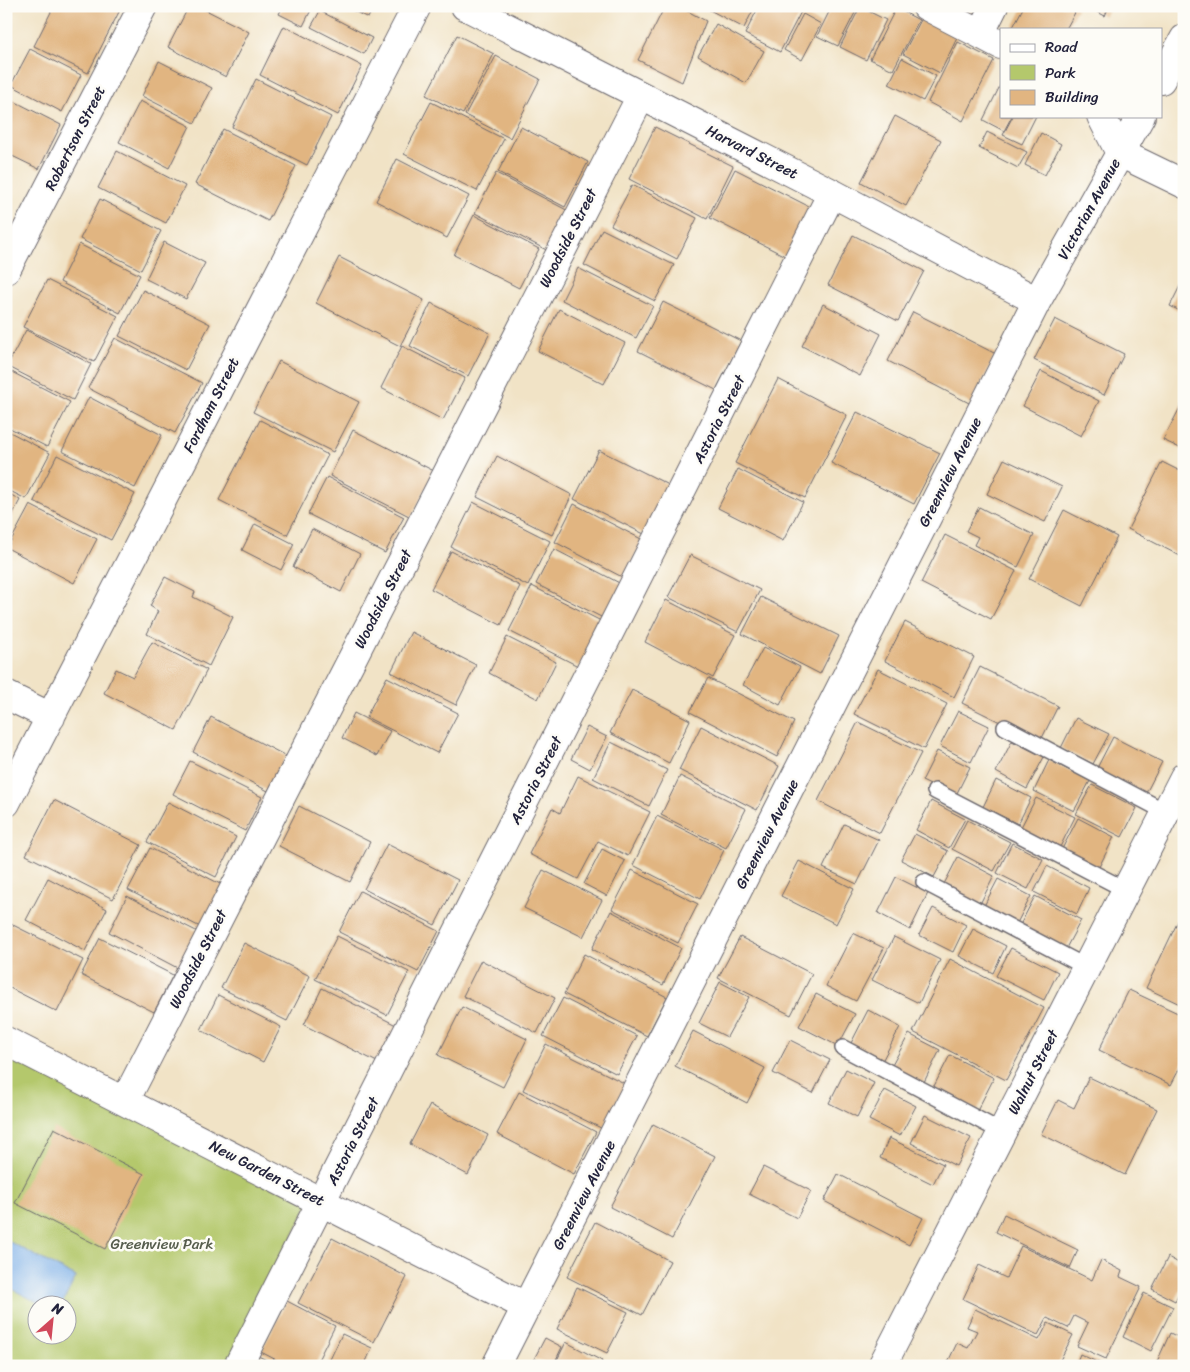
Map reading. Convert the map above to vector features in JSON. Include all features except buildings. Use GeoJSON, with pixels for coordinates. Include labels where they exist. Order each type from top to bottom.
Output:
{"type":"FeatureCollection","features":[{"type":"Feature","properties":{"kind":"street","name":"Robertson Street"},"geometry":{"type":"LineString","coordinates":[[6,270],[143,6]]}},
{"type":"Feature","properties":{"kind":"street","name":"Fordham Street"},"geometry":{"type":"LineString","coordinates":[[6,803],[416,6]]}},
{"type":"Feature","properties":{"kind":"street","name":"Harvard Street"},"geometry":{"type":"LineString","coordinates":[[465,6],[832,193],[1038,301]]}},
{"type":"Feature","properties":{"kind":"street"},"geometry":{"type":"LineString","coordinates":[[926,6],[991,40],[994,6]]}},
{"type":"Feature","properties":{"kind":"street"},"geometry":{"type":"LineString","coordinates":[[1162,78],[1184,39]]}},
{"type":"Feature","properties":{"kind":"street","name":"Woodside Street"},"geometry":{"type":"LineString","coordinates":[[125,1101],[641,96]]}},
{"type":"Feature","properties":{"kind":"street"},"geometry":{"type":"LineString","coordinates":[[1102,118],[1120,153],[1184,184]]}},
{"type":"Feature","properties":{"kind":"street","name":"Victorian Avenue"},"geometry":{"type":"LineString","coordinates":[[1038,301],[1140,118]]}},
{"type":"Feature","properties":{"kind":"street","name":"Astoria Street"},"geometry":{"type":"LineString","coordinates":[[238,1366],[832,193]]}},
{"type":"Feature","properties":{"kind":"street","name":"Greenview Avenue"},"geometry":{"type":"LineString","coordinates":[[496,1366],[1038,301]]}},
{"type":"Feature","properties":{"kind":"street"},"geometry":{"type":"LineString","coordinates":[[6,695],[51,718]]}},
{"type":"Feature","properties":{"kind":"street","name":"Walnut Street"},"geometry":{"type":"LineString","coordinates":[[882,1366],[1184,778]]}},
{"type":"Feature","properties":{"kind":"street","name":"New Garden Street"},"geometry":{"type":"LineString","coordinates":[[6,1041],[527,1307]]}},
{"type":"Feature","properties":{"kind":"lane"},"geometry":{"type":"LineString","coordinates":[[1005,728],[1166,812]]}},
{"type":"Feature","properties":{"kind":"lane"},"geometry":{"type":"LineString","coordinates":[[935,791],[1126,890]]}},
{"type":"Feature","properties":{"kind":"lane"},"geometry":{"type":"LineString","coordinates":[[924,882],[1086,967]]}},
{"type":"Feature","properties":{"kind":"lane"},"geometry":{"type":"LineString","coordinates":[[843,1048],[1002,1132]]}},
{"type":"Feature","properties":{"kind":"green space","name":"Greenview Park"},"geometry":{"type":"Polygon","coordinates":[[[6,1035],[313,1195],[228,1366],[6,1366],[6,1035]]]}},
{"type":"Feature","properties":{"kind":"water"},"geometry":{"type":"Polygon","coordinates":[[[6,1240],[76,1277],[67,1294],[28,1294],[28,1297],[6,1286],[6,1240]]]}}]}
